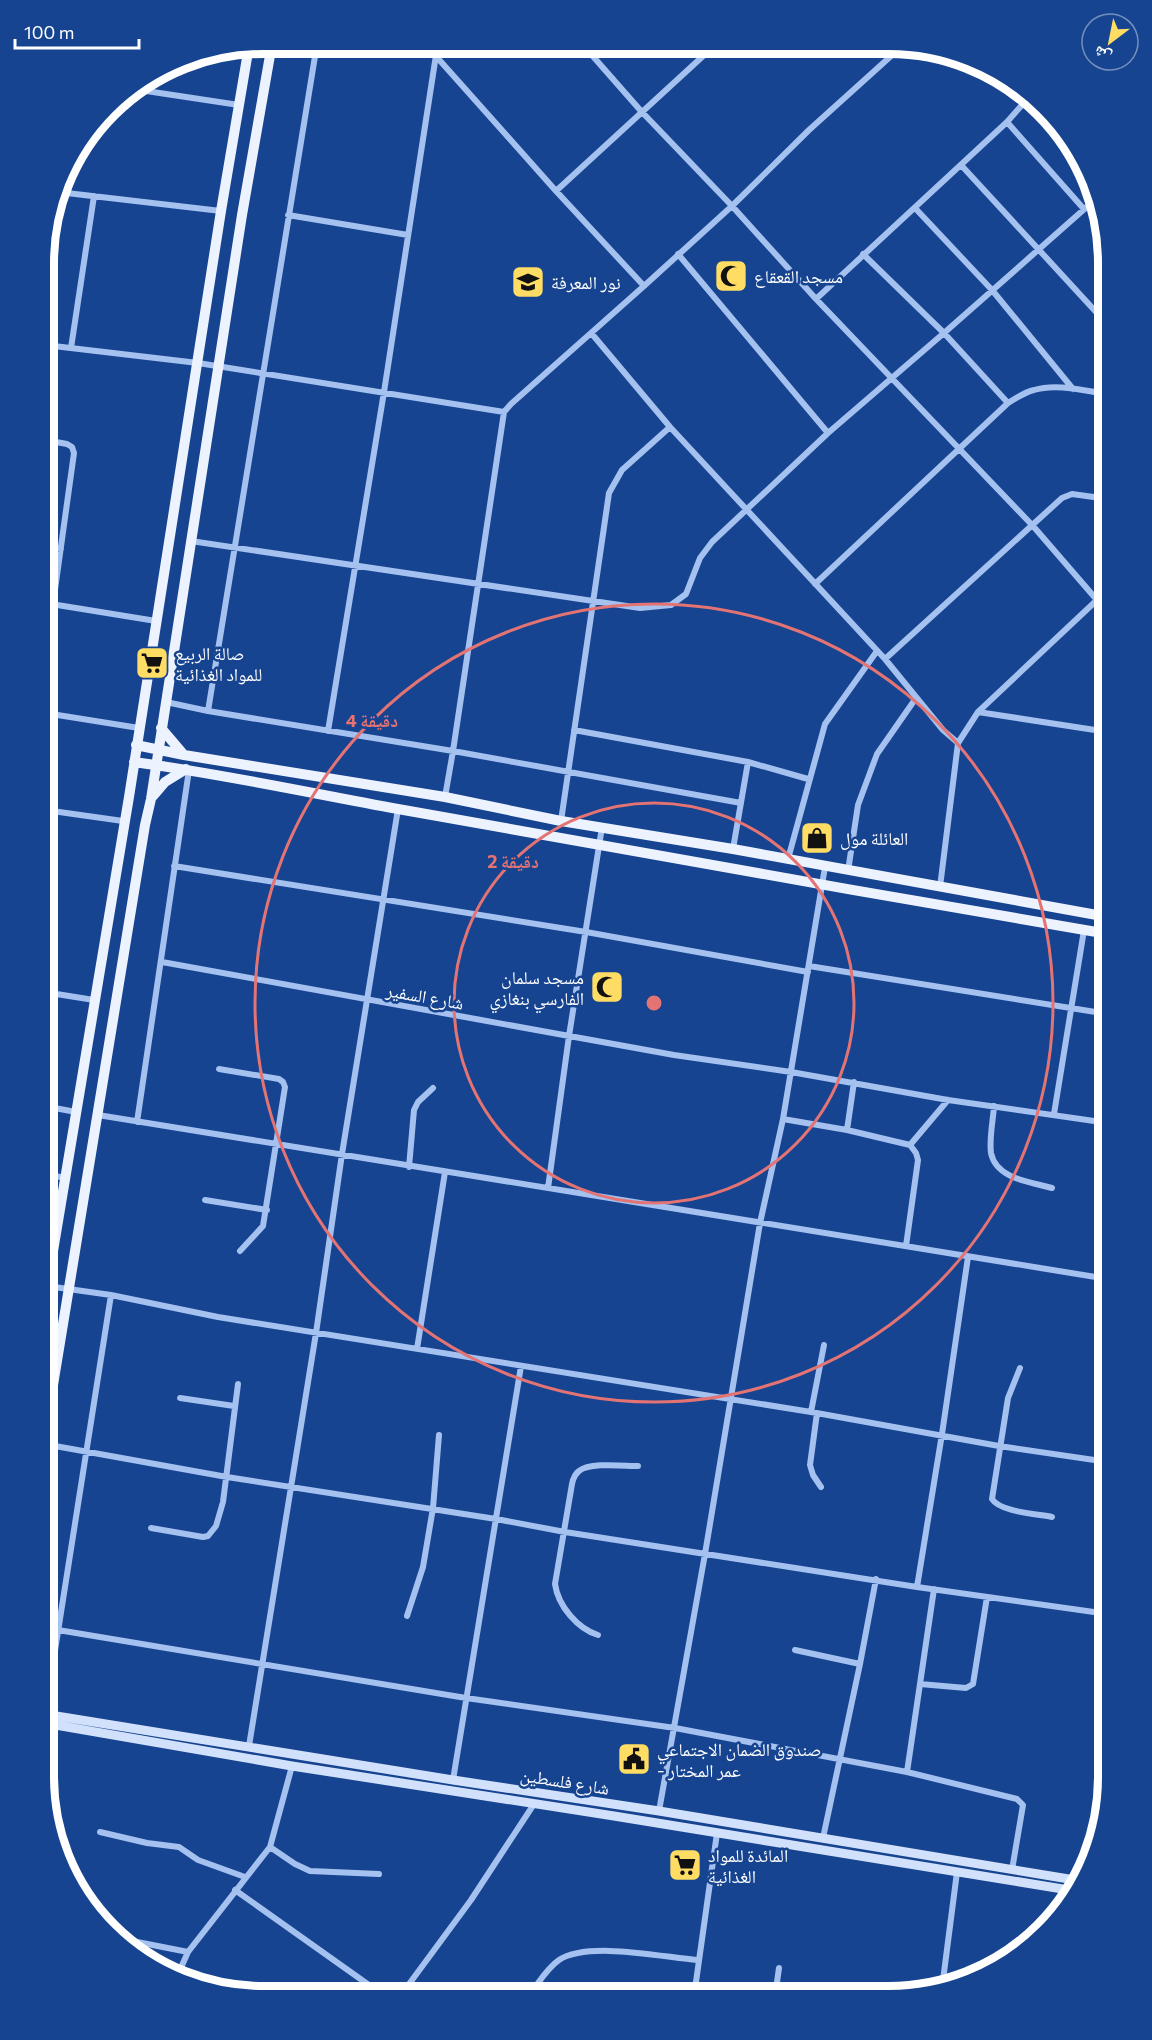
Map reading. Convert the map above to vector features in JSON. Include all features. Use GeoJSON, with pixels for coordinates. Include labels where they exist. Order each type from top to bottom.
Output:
{"type":"FeatureCollection","features":[{"type":"Feature","properties":{"kind":"main road"},"geometry":{"type":"LineString","coordinates":[[54,1381],[151,799],[242,215],[270,54]]}},
{"type":"Feature","properties":{"kind":"main road"},"geometry":{"type":"LineString","coordinates":[[54,1222],[66,1178],[247,55]]}},
{"type":"Feature","properties":{"kind":"main road"},"geometry":{"type":"LineString","coordinates":[[161,728],[184,755]]}},
{"type":"Feature","properties":{"kind":"main road"},"geometry":{"type":"LineString","coordinates":[[136,745],[184,755],[445,797],[561,821],[733,849],[1098,914]]}},
{"type":"Feature","properties":{"kind":"main road"},"geometry":{"type":"LineString","coordinates":[[134,762],[187,769],[398,809],[1098,932]]}},
{"type":"Feature","properties":{"kind":"main road"},"geometry":{"type":"LineString","coordinates":[[151,799],[165,782],[187,769]]}},
{"type":"Feature","properties":{"kind":"main road"},"geometry":{"type":"LineString","coordinates":[[319,794],[322,777]]}},
{"type":"Feature","properties":{"kind":"main road"},"geometry":{"type":"LineString","coordinates":[[688,860],[691,842]]}},
{"type":"Feature","properties":{"kind":"street"},"geometry":{"type":"LineString","coordinates":[[208,711],[315,54]]}},
{"type":"Feature","properties":{"kind":"street"},"geometry":{"type":"LineString","coordinates":[[591,54],[816,299],[1033,525],[1097,600],[978,712],[958,744],[940,887]]}},
{"type":"Feature","properties":{"kind":"street"},"geometry":{"type":"LineString","coordinates":[[555,191],[705,54]]}},
{"type":"Feature","properties":{"kind":"street"},"geometry":{"type":"LineString","coordinates":[[445,797],[504,412],[732,206],[809,130],[893,54]]}},
{"type":"Feature","properties":{"kind":"street"},"geometry":{"type":"LineString","coordinates":[[436,55],[555,191],[644,286]]}},
{"type":"Feature","properties":{"kind":"street"},"geometry":{"type":"LineString","coordinates":[[328,731],[384,392],[436,55]]}},
{"type":"Feature","properties":{"kind":"street"},"geometry":{"type":"LineString","coordinates":[[145,91],[239,105]]}},
{"type":"Feature","properties":{"kind":"street"},"geometry":{"type":"LineString","coordinates":[[816,299],[1008,122],[1024,103]]}},
{"type":"Feature","properties":{"kind":"street"},"geometry":{"type":"LineString","coordinates":[[1008,122],[1083,208]]}},
{"type":"Feature","properties":{"kind":"street"},"geometry":{"type":"LineString","coordinates":[[961,165],[1098,314]]}},
{"type":"Feature","properties":{"kind":"street"},"geometry":{"type":"LineString","coordinates":[[66,193],[221,211]]}},
{"type":"Feature","properties":{"kind":"street"},"geometry":{"type":"LineString","coordinates":[[71,348],[94,196]]}},
{"type":"Feature","properties":{"kind":"street"},"geometry":{"type":"LineString","coordinates":[[191,541],[640,608],[671,605],[686,594],[705,550],[746,510],[828,433],[945,333],[1089,204]]}},
{"type":"Feature","properties":{"kind":"street"},"geometry":{"type":"LineString","coordinates":[[915,208],[992,290],[1073,388]]}},
{"type":"Feature","properties":{"kind":"street"},"geometry":{"type":"LineString","coordinates":[[288,215],[408,235]]}},
{"type":"Feature","properties":{"kind":"street"},"geometry":{"type":"LineString","coordinates":[[678,254],[828,433]]}},
{"type":"Feature","properties":{"kind":"street"},"geometry":{"type":"LineString","coordinates":[[863,254],[945,333],[1008,403]]}},
{"type":"Feature","properties":{"kind":"street"},"geometry":{"type":"LineString","coordinates":[[592,334],[670,427],[885,659],[943,730],[958,744]]}},
{"type":"Feature","properties":{"kind":"street"},"geometry":{"type":"LineString","coordinates":[[54,346],[198,363],[504,412]]}},
{"type":"Feature","properties":{"kind":"street"},"geometry":{"type":"LineString","coordinates":[[814,584],[1008,403],[1035,389],[1073,388],[1098,393]]}},
{"type":"Feature","properties":{"kind":"street"},"geometry":{"type":"LineString","coordinates":[[561,821],[609,493],[622,470],[670,427]]}},
{"type":"Feature","properties":{"kind":"street"},"geometry":{"type":"LineString","coordinates":[[54,442],[67,444],[72,447],[74,453],[54,597]]}},
{"type":"Feature","properties":{"kind":"street"},"geometry":{"type":"LineString","coordinates":[[885,659],[1066,495],[1098,499]]}},
{"type":"Feature","properties":{"kind":"street"},"geometry":{"type":"LineString","coordinates":[[54,548],[61,549]]}},
{"type":"Feature","properties":{"kind":"street"},"geometry":{"type":"LineString","coordinates":[[54,604],[156,621]]}},
{"type":"Feature","properties":{"kind":"street"},"geometry":{"type":"LineString","coordinates":[[788,859],[808,779],[825,724],[877,651]]}},
{"type":"Feature","properties":{"kind":"street"},"geometry":{"type":"LineString","coordinates":[[848,871],[858,806],[876,754],[916,698]]}},
{"type":"Feature","properties":{"kind":"street"},"geometry":{"type":"LineString","coordinates":[[165,701],[208,711],[453,751],[741,804]]}},
{"type":"Feature","properties":{"kind":"street"},"geometry":{"type":"LineString","coordinates":[[978,712],[1098,730]]}},
{"type":"Feature","properties":{"kind":"street"},"geometry":{"type":"LineString","coordinates":[[54,714],[139,728]]}},
{"type":"Feature","properties":{"kind":"street"},"geometry":{"type":"LineString","coordinates":[[574,730],[748,762],[808,779]]}},
{"type":"Feature","properties":{"kind":"street"},"geometry":{"type":"LineString","coordinates":[[733,849],[748,762]]}},
{"type":"Feature","properties":{"kind":"street"},"geometry":{"type":"LineString","coordinates":[[137,1122],[162,962],[187,769]]}},
{"type":"Feature","properties":{"kind":"street"},"geometry":{"type":"LineString","coordinates":[[249,1746],[398,809]]}},
{"type":"Feature","properties":{"kind":"street"},"geometry":{"type":"LineString","coordinates":[[54,811],[123,821]]}},
{"type":"Feature","properties":{"kind":"street"},"geometry":{"type":"LineString","coordinates":[[548,1188],[602,827]]}},
{"type":"Feature","properties":{"kind":"street"},"geometry":{"type":"LineString","coordinates":[[174,866],[808,969],[1098,1012]]}},
{"type":"Feature","properties":{"kind":"street"},"geometry":{"type":"LineString","coordinates":[[659,1811],[705,1554],[760,1223],[783,1119],[825,867]]}},
{"type":"Feature","properties":{"kind":"street"},"geometry":{"type":"LineString","coordinates":[[1054,1114],[1084,930]]}},
{"type":"Feature","properties":{"kind":"street","name":"شارع السفير"},"geometry":{"type":"LineString","coordinates":[[162,962],[674,1056],[791,1072],[948,1100],[1098,1121]]}},
{"type":"Feature","properties":{"kind":"street"},"geometry":{"type":"LineString","coordinates":[[54,994],[94,1000]]}},
{"type":"Feature","properties":{"kind":"street"},"geometry":{"type":"LineString","coordinates":[[219,1069],[272,1078],[283,1082],[285,1087],[263,1226],[240,1251]]}},
{"type":"Feature","properties":{"kind":"street"},"geometry":{"type":"LineString","coordinates":[[847,1130],[854,1082]]}},
{"type":"Feature","properties":{"kind":"street"},"geometry":{"type":"LineString","coordinates":[[409,1167],[414,1110],[418,1102],[433,1088]]}},
{"type":"Feature","properties":{"kind":"street"},"geometry":{"type":"LineString","coordinates":[[910,1145],[948,1100]]}},
{"type":"Feature","properties":{"kind":"street"},"geometry":{"type":"LineString","coordinates":[[994,1106],[991,1152],[996,1165],[1007,1175],[1052,1188]]}},
{"type":"Feature","properties":{"kind":"street"},"geometry":{"type":"LineString","coordinates":[[54,1108],[76,1112]]}},
{"type":"Feature","properties":{"kind":"street"},"geometry":{"type":"LineString","coordinates":[[98,1115],[1098,1277]]}},
{"type":"Feature","properties":{"kind":"street"},"geometry":{"type":"LineString","coordinates":[[783,1119],[847,1130],[910,1145],[918,1160],[906,1246]]}},
{"type":"Feature","properties":{"kind":"street"},"geometry":{"type":"LineString","coordinates":[[417,1349],[445,1172]]}},
{"type":"Feature","properties":{"kind":"street"},"geometry":{"type":"LineString","coordinates":[[54,1176],[66,1178]]}},
{"type":"Feature","properties":{"kind":"street"},"geometry":{"type":"LineString","coordinates":[[205,1200],[267,1210]]}},
{"type":"Feature","properties":{"kind":"street"},"geometry":{"type":"LineString","coordinates":[[916,1587],[942,1434],[968,1257]]}},
{"type":"Feature","properties":{"kind":"street"},"geometry":{"type":"LineString","coordinates":[[54,1287],[111,1295],[218,1317],[814,1412],[999,1446],[1098,1461]]}},
{"type":"Feature","properties":{"kind":"street"},"geometry":{"type":"LineString","coordinates":[[54,1655],[111,1295]]}},
{"type":"Feature","properties":{"kind":"street"},"geometry":{"type":"LineString","coordinates":[[821,1487],[810,1465],[814,1412],[824,1345]]}},
{"type":"Feature","properties":{"kind":"street"},"geometry":{"type":"LineString","coordinates":[[453,1780],[521,1366]]}},
{"type":"Feature","properties":{"kind":"street"},"geometry":{"type":"LineString","coordinates":[[1020,1368],[1008,1398],[992,1499],[1002,1508],[1052,1517]]}},
{"type":"Feature","properties":{"kind":"street"},"geometry":{"type":"LineString","coordinates":[[151,1528],[203,1537],[208,1536],[216,1526],[227,1477],[238,1384]]}},
{"type":"Feature","properties":{"kind":"street"},"geometry":{"type":"LineString","coordinates":[[180,1398],[234,1406]]}},
{"type":"Feature","properties":{"kind":"street"},"geometry":{"type":"LineString","coordinates":[[407,1616],[422,1572],[433,1508],[440,1435]]}},
{"type":"Feature","properties":{"kind":"street"},"geometry":{"type":"LineString","coordinates":[[54,1444],[227,1477],[433,1508],[565,1532],[916,1587],[1098,1613]]}},
{"type":"Feature","properties":{"kind":"street"},"geometry":{"type":"LineString","coordinates":[[598,1635],[581,1627],[564,1606],[556,1591],[555,1584],[572,1484],[579,1470],[591,1466],[638,1466]]}},
{"type":"Feature","properties":{"kind":"street"},"geometry":{"type":"LineString","coordinates":[[823,1838],[876,1579]]}},
{"type":"Feature","properties":{"kind":"street"},"geometry":{"type":"LineString","coordinates":[[907,1772],[934,1589]]}},
{"type":"Feature","properties":{"kind":"street"},"geometry":{"type":"LineString","coordinates":[[920,1684],[966,1688],[973,1684],[987,1597]]}},
{"type":"Feature","properties":{"kind":"street"},"geometry":{"type":"LineString","coordinates":[[58,1630],[466,1698],[675,1728],[907,1772],[1017,1799],[1022,1802],[1012,1869]]}},
{"type":"Feature","properties":{"kind":"street"},"geometry":{"type":"LineString","coordinates":[[795,1650],[860,1665]]}},
{"type":"Feature","properties":{"kind":"street","name":"شارع فلسطين"},"geometry":{"type":"LineString","coordinates":[[54,1718],[249,1746],[1071,1879]]}},
{"type":"Feature","properties":{"kind":"street","name":"شارع فلسطين"},"geometry":{"type":"LineString","coordinates":[[54,1719],[292,1766],[1065,1889]]}},
{"type":"Feature","properties":{"kind":"street"},"geometry":{"type":"LineString","coordinates":[[180,1969],[188,1952],[244,1877],[270,1847],[292,1766]]}},
{"type":"Feature","properties":{"kind":"street"},"geometry":{"type":"LineString","coordinates":[[408,1986],[471,1900],[534,1804]]}},
{"type":"Feature","properties":{"kind":"street"},"geometry":{"type":"LineString","coordinates":[[614,1816],[615,1805]]}},
{"type":"Feature","properties":{"kind":"street"},"geometry":{"type":"LineString","coordinates":[[99,1832],[147,1844],[177,1846],[198,1860],[244,1877]]}},
{"type":"Feature","properties":{"kind":"street"},"geometry":{"type":"LineString","coordinates":[[695,1986],[717,1833]]}},
{"type":"Feature","properties":{"kind":"street"},"geometry":{"type":"LineString","coordinates":[[270,1847],[310,1871],[379,1874]]}},
{"type":"Feature","properties":{"kind":"street"},"geometry":{"type":"LineString","coordinates":[[943,1979],[957,1872]]}},
{"type":"Feature","properties":{"kind":"street"},"geometry":{"type":"LineString","coordinates":[[235,1890],[370,1986]]}},
{"type":"Feature","properties":{"kind":"street"},"geometry":{"type":"LineString","coordinates":[[134,1941],[188,1952]]}},
{"type":"Feature","properties":{"kind":"street"},"geometry":{"type":"LineString","coordinates":[[537,1986],[558,1961],[587,1950],[698,1960]]}},
{"type":"Feature","properties":{"kind":"street"},"geometry":{"type":"LineString","coordinates":[[776,1986],[779,1968]]}},
{"type":"Feature","properties":{"kind":"place","name":"مسجد القعقاع"},"geometry":{"type":"Point","coordinates":[731,276]}},
{"type":"Feature","properties":{"kind":"place","name":"نور المعرفة"},"geometry":{"type":"Point","coordinates":[528,282]}},
{"type":"Feature","properties":{"kind":"place","name":"صالة الربيع للمواد الغذائية"},"geometry":{"type":"Point","coordinates":[152,663]}},
{"type":"Feature","properties":{"kind":"place","name":"العائلة مول"},"geometry":{"type":"Point","coordinates":[817,838]}},
{"type":"Feature","properties":{"kind":"place","name":"مسجد سلمان الفارسي بنغازي"},"geometry":{"type":"Point","coordinates":[607,987]}},
{"type":"Feature","properties":{"kind":"place","name":"صندوق الضمان الاجتماعي - عمر المختار"},"geometry":{"type":"Point","coordinates":[634,1759]}},
{"type":"Feature","properties":{"kind":"place","name":"المائدة للمواد الغذائية"},"geometry":{"type":"Point","coordinates":[685,1865]}}]}
